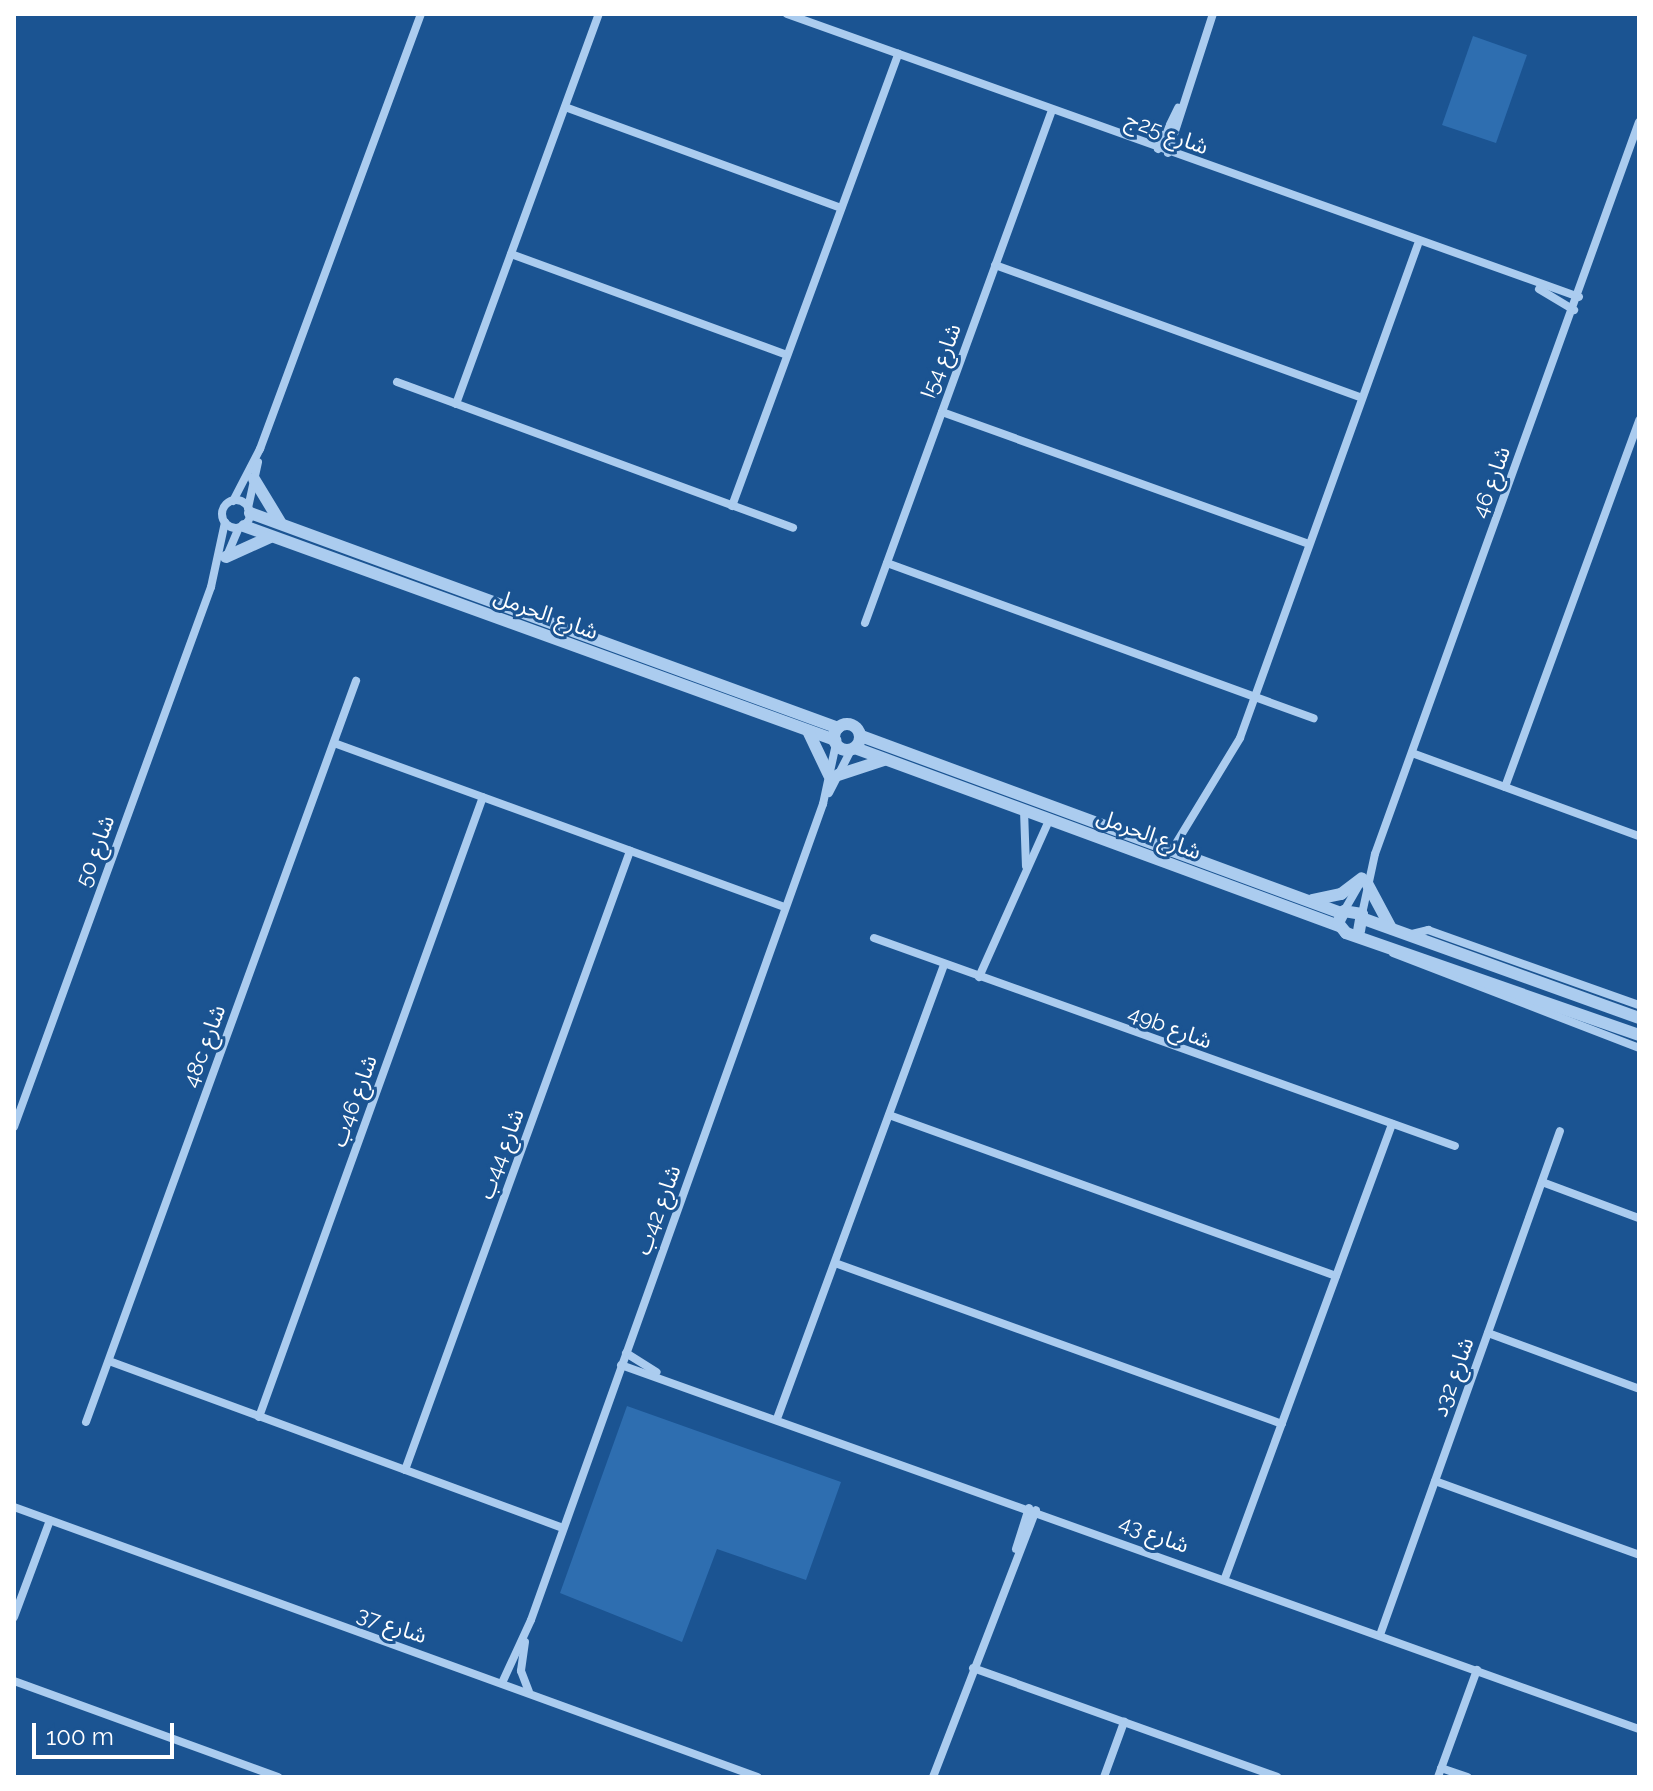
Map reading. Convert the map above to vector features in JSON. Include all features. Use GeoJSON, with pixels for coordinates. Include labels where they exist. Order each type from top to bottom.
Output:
{"type":"FeatureCollection","features":[{"type":"Feature","properties":{"kind":"street"},"geometry":{"type":"LineString","coordinates":[[260,449],[421,14]]}},
{"type":"Feature","properties":{"kind":"street"},"geometry":{"type":"LineString","coordinates":[[456,404],[599,14]]}},
{"type":"Feature","properties":{"kind":"street","name":"شارع 25ج"},"geometry":{"type":"LineString","coordinates":[[787,14],[1535,286],[1579,297]]}},
{"type":"Feature","properties":{"kind":"street"},"geometry":{"type":"LineString","coordinates":[[1158,149],[1180,104],[1213,14]]}},
{"type":"Feature","properties":{"kind":"street"},"geometry":{"type":"LineString","coordinates":[[732,506],[898,54]]}},
{"type":"Feature","properties":{"kind":"street"},"geometry":{"type":"LineString","coordinates":[[1168,153],[1180,104]]}},
{"type":"Feature","properties":{"kind":"street"},"geometry":{"type":"LineString","coordinates":[[565,107],[841,208]]}},
{"type":"Feature","properties":{"kind":"street","name":"شارع 54ا"},"geometry":{"type":"LineString","coordinates":[[865,623],[1052,110]]}},
{"type":"Feature","properties":{"kind":"street","name":"شارع 46"},"geometry":{"type":"LineString","coordinates":[[1341,916],[1365,881],[1579,297],[1639,122]]}},
{"type":"Feature","properties":{"kind":"street"},"geometry":{"type":"LineString","coordinates":[[1172,850],[1240,738],[1418,244]]}},
{"type":"Feature","properties":{"kind":"street"},"geometry":{"type":"LineString","coordinates":[[511,254],[787,355]]}},
{"type":"Feature","properties":{"kind":"street"},"geometry":{"type":"LineString","coordinates":[[995,265],[1362,398]]}},
{"type":"Feature","properties":{"kind":"street","name":"شارع 25ج"},"geometry":{"type":"LineString","coordinates":[[1535,286],[1574,310]]}},
{"type":"Feature","properties":{"kind":"street"},"geometry":{"type":"LineString","coordinates":[[397,382],[793,528]]}},
{"type":"Feature","properties":{"kind":"street"},"geometry":{"type":"LineString","coordinates":[[942,412],[1309,544]]}},
{"type":"Feature","properties":{"kind":"street"},"geometry":{"type":"LineString","coordinates":[[1505,787],[1639,420]]}},
{"type":"Feature","properties":{"kind":"street","name":"شارع 50"},"geometry":{"type":"LineString","coordinates":[[14,1127],[211,587],[249,510],[260,449]]}},
{"type":"Feature","properties":{"kind":"street","name":"شارع 50"},"geometry":{"type":"LineString","coordinates":[[211,587],[225,522],[224,508],[233,501],[260,449]]}},
{"type":"Feature","properties":{"kind":"street"},"geometry":{"type":"LineString","coordinates":[[254,479],[282,524]]}},
{"type":"Feature","properties":{"kind":"street"},"geometry":{"type":"LineString","coordinates":[[233,501],[249,510]]}},
{"type":"Feature","properties":{"kind":"street","name":"شارع الحرمل"},"geometry":{"type":"LineString","coordinates":[[249,510],[836,737]]}},
{"type":"Feature","properties":{"kind":"street"},"geometry":{"type":"LineString","coordinates":[[225,522],[242,527]]}},
{"type":"Feature","properties":{"kind":"street","name":"شارع الحرمل"},"geometry":{"type":"LineString","coordinates":[[242,527],[808,731],[836,737]]}},
{"type":"Feature","properties":{"kind":"street"},"geometry":{"type":"LineString","coordinates":[[226,557],[274,536]]}},
{"type":"Feature","properties":{"kind":"street"},"geometry":{"type":"LineString","coordinates":[[887,563],[1314,718]]}},
{"type":"Feature","properties":{"kind":"street","name":"48c شارع"},"geometry":{"type":"LineString","coordinates":[[86,1422],[356,681]]}},
{"type":"Feature","properties":{"kind":"street"},"geometry":{"type":"LineString","coordinates":[[836,737],[852,725],[856,745]]}},
{"type":"Feature","properties":{"kind":"street"},"geometry":{"type":"LineString","coordinates":[[808,731],[833,775],[889,761]]}},
{"type":"Feature","properties":{"kind":"street"},"geometry":{"type":"LineString","coordinates":[[836,737],[856,745]]}},
{"type":"Feature","properties":{"kind":"street","name":"شارع 42ب"},"geometry":{"type":"LineString","coordinates":[[502,1683],[528,1629],[823,804],[833,775],[836,737]]}},
{"type":"Feature","properties":{"kind":"street"},"geometry":{"type":"LineString","coordinates":[[334,743],[785,907]]}},
{"type":"Feature","properties":{"kind":"street","name":"شارع الحرمل"},"geometry":{"type":"LineString","coordinates":[[856,745],[1172,850],[1307,900],[1341,916]]}},
{"type":"Feature","properties":{"kind":"street","name":"شارع الحرمل"},"geometry":{"type":"LineString","coordinates":[[856,745],[889,761],[1024,810],[1341,916]]}},
{"type":"Feature","properties":{"kind":"street","name":"شارع 42ب"},"geometry":{"type":"LineString","coordinates":[[833,775],[856,745]]}},
{"type":"Feature","properties":{"kind":"street"},"geometry":{"type":"LineString","coordinates":[[1412,753],[1639,836]]}},
{"type":"Feature","properties":{"kind":"street","name":"شارع 46ب"},"geometry":{"type":"LineString","coordinates":[[259,1417],[483,797]]}},
{"type":"Feature","properties":{"kind":"street"},"geometry":{"type":"LineString","coordinates":[[1024,810],[1026,871]]}},
{"type":"Feature","properties":{"kind":"street"},"geometry":{"type":"LineString","coordinates":[[979,977],[1050,818]]}},
{"type":"Feature","properties":{"kind":"street","name":"شارع 44ب"},"geometry":{"type":"LineString","coordinates":[[405,1470],[630,851]]}},
{"type":"Feature","properties":{"kind":"street"},"geometry":{"type":"LineString","coordinates":[[1307,900],[1333,897],[1365,881],[1393,930]]}},
{"type":"Feature","properties":{"kind":"street","name":"شارع 46"},"geometry":{"type":"LineString","coordinates":[[1361,921],[1365,881]]}},
{"type":"Feature","properties":{"kind":"street"},"geometry":{"type":"LineString","coordinates":[[1341,916],[1408,935],[1639,1018]]}},
{"type":"Feature","properties":{"kind":"street"},"geometry":{"type":"LineString","coordinates":[[1341,916],[1361,921],[1404,960],[1639,1048]]}},
{"type":"Feature","properties":{"kind":"street"},"geometry":{"type":"LineString","coordinates":[[1408,935],[1428,930],[1639,1005]]}},
{"type":"Feature","properties":{"kind":"street","name":"49b شارع"},"geometry":{"type":"LineString","coordinates":[[874,938],[1455,1146]]}},
{"type":"Feature","properties":{"kind":"street"},"geometry":{"type":"LineString","coordinates":[[1382,940],[1639,1035]]}},
{"type":"Feature","properties":{"kind":"street"},"geometry":{"type":"LineString","coordinates":[[778,1416],[944,965]]}},
{"type":"Feature","properties":{"kind":"street"},"geometry":{"type":"LineString","coordinates":[[889,1115],[1336,1276]]}},
{"type":"Feature","properties":{"kind":"street"},"geometry":{"type":"LineString","coordinates":[[1225,1578],[1392,1124]]}},
{"type":"Feature","properties":{"kind":"street","name":"شارع 32د"},"geometry":{"type":"LineString","coordinates":[[1380,1635],[1560,1131]]}},
{"type":"Feature","properties":{"kind":"street"},"geometry":{"type":"LineString","coordinates":[[1542,1182],[1639,1218]]}},
{"type":"Feature","properties":{"kind":"street"},"geometry":{"type":"LineString","coordinates":[[835,1263],[1282,1424]]}},
{"type":"Feature","properties":{"kind":"street"},"geometry":{"type":"LineString","coordinates":[[1488,1333],[1639,1389]]}},
{"type":"Feature","properties":{"kind":"street","name":"شارع 43"},"geometry":{"type":"LineString","coordinates":[[626,1353],[657,1372]]}},
{"type":"Feature","properties":{"kind":"street"},"geometry":{"type":"LineString","coordinates":[[109,1361],[563,1528]]}},
{"type":"Feature","properties":{"kind":"street","name":"شارع 43"},"geometry":{"type":"LineString","coordinates":[[621,1365],[657,1372],[1639,1729]]}},
{"type":"Feature","properties":{"kind":"street"},"geometry":{"type":"LineString","coordinates":[[1435,1481],[1639,1555]]}},
{"type":"Feature","properties":{"kind":"street","name":"شارع 37"},"geometry":{"type":"LineString","coordinates":[[14,1507],[529,1692],[752,1776]]}},
{"type":"Feature","properties":{"kind":"street"},"geometry":{"type":"LineString","coordinates":[[933,1777],[1032,1509]]}},
{"type":"Feature","properties":{"kind":"street"},"geometry":{"type":"LineString","coordinates":[[14,1617],[50,1520]]}},
{"type":"Feature","properties":{"kind":"street","name":"شارع 42ب"},"geometry":{"type":"LineString","coordinates":[[528,1629],[521,1671],[529,1692]]}},
{"type":"Feature","properties":{"kind":"street"},"geometry":{"type":"LineString","coordinates":[[973,1668],[1272,1776]]}},
{"type":"Feature","properties":{"kind":"street"},"geometry":{"type":"LineString","coordinates":[[1467,1777],[1439,1772],[1477,1670]]}},
{"type":"Feature","properties":{"kind":"street"},"geometry":{"type":"LineString","coordinates":[[14,1681],[278,1777]]}},
{"type":"Feature","properties":{"kind":"street"},"geometry":{"type":"LineString","coordinates":[[1104,1777],[1124,1722]]}},
{"type":"Feature","properties":{"kind":"shaded area"},"geometry":{"type":"Polygon","coordinates":[[[1473,36],[1527,55],[1496,143],[1442,125],[1473,36]]]}},
{"type":"Feature","properties":{"kind":"shaded area"},"geometry":{"type":"Polygon","coordinates":[[[627,1406],[841,1482],[806,1580],[717,1549],[682,1642],[560,1593],[627,1406]]]}}]}
